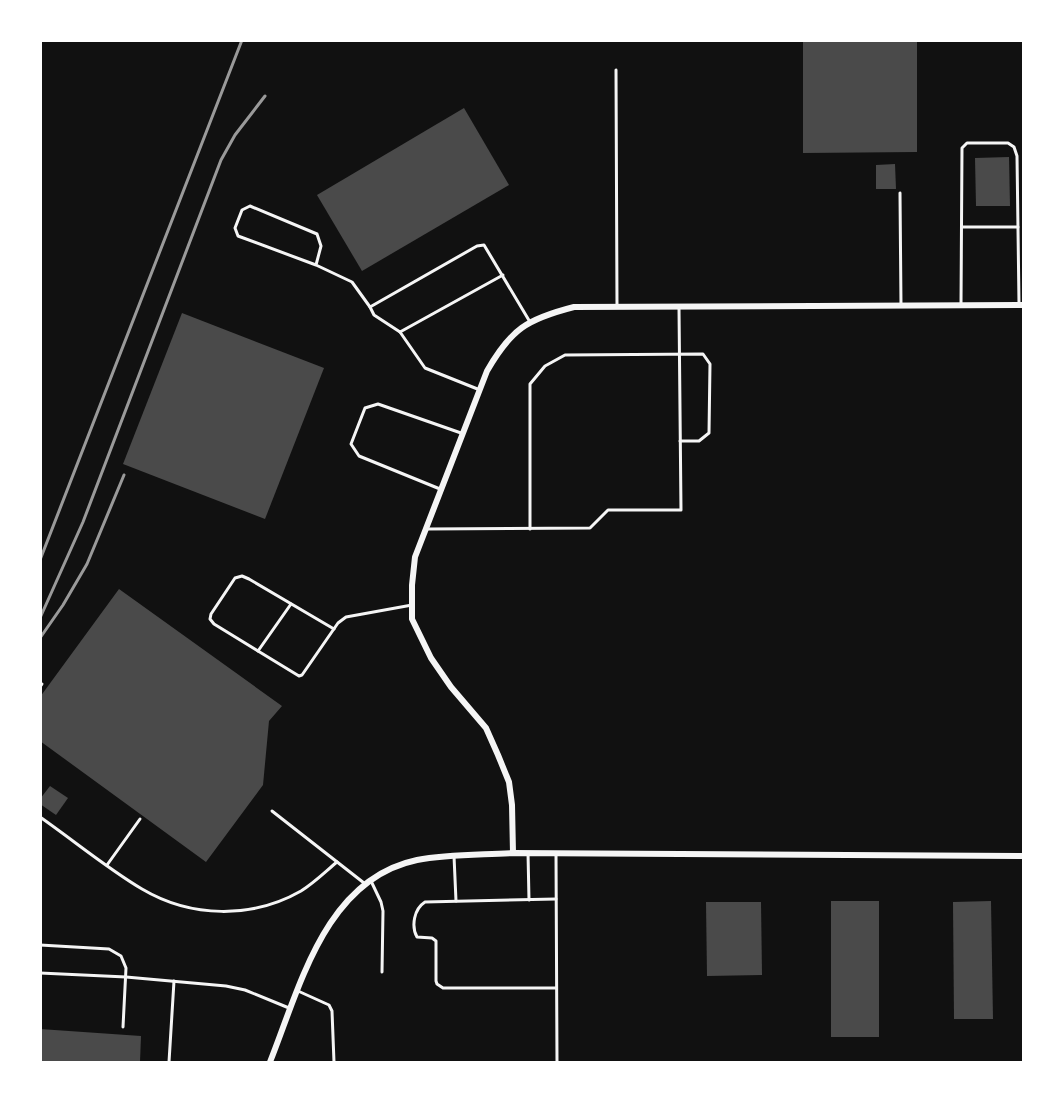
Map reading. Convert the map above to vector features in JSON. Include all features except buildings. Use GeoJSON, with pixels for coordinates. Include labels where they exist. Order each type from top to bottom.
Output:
{"type":"FeatureCollection","features":[{"type":"Feature","properties":{"kind":"street"},"geometry":{"type":"LineString","coordinates":[[513,853],[512,805],[509,782],[502,764],[486,728],[430,658],[412,619],[415,557],[487,371],[502,345],[519,329],[530,323],[549,313],[573,307],[1021,305]]}},
{"type":"Feature","properties":{"kind":"street"},"geometry":{"type":"LineString","coordinates":[[270,1062],[312,956],[329,924],[347,900],[367,881],[395,867],[416,860],[513,853],[1023,856]]}},
{"type":"Feature","properties":{"kind":"lane"},"geometry":{"type":"LineString","coordinates":[[616,70],[616,306]]}},
{"type":"Feature","properties":{"kind":"lane"},"geometry":{"type":"LineString","coordinates":[[961,305],[962,148],[967,143],[1008,143],[1014,147],[1017,156],[1021,305]]}},
{"type":"Feature","properties":{"kind":"lane"},"geometry":{"type":"LineString","coordinates":[[900,193],[901,305]]}},
{"type":"Feature","properties":{"kind":"lane"},"geometry":{"type":"LineString","coordinates":[[316,265],[321,246],[317,234],[250,206],[242,210],[236,228],[238,236],[316,265],[352,282],[374,315],[400,332],[425,368],[480,390]]}},
{"type":"Feature","properties":{"kind":"lane"},"geometry":{"type":"LineString","coordinates":[[962,228],[1018,228]]}},
{"type":"Feature","properties":{"kind":"lane"},"geometry":{"type":"LineString","coordinates":[[370,307],[477,246],[484,245],[530,323]]}},
{"type":"Feature","properties":{"kind":"lane"},"geometry":{"type":"LineString","coordinates":[[400,332],[502,275]]}},
{"type":"Feature","properties":{"kind":"lane"},"geometry":{"type":"LineString","coordinates":[[426,529],[590,528],[608,510],[681,510],[679,306]]}},
{"type":"Feature","properties":{"kind":"lane"},"geometry":{"type":"LineString","coordinates":[[530,529],[530,384],[544,366],[565,355],[703,354],[710,364],[709,432],[699,441],[680,441]]}},
{"type":"Feature","properties":{"kind":"lane"},"geometry":{"type":"LineString","coordinates":[[441,489],[359,456],[351,444],[352,438],[365,408],[378,404],[463,433]]}},
{"type":"Feature","properties":{"kind":"lane"},"geometry":{"type":"LineString","coordinates":[[334,628],[242,576],[235,578],[210,619],[214,624],[296,676],[303,675],[334,628],[346,616],[412,605]]}},
{"type":"Feature","properties":{"kind":"lane"},"geometry":{"type":"LineString","coordinates":[[258,651],[291,604]]}},
{"type":"Feature","properties":{"kind":"lane"},"geometry":{"type":"LineString","coordinates":[[272,811],[337,862],[367,881],[381,902],[383,911],[382,972]]}},
{"type":"Feature","properties":{"kind":"lane"},"geometry":{"type":"LineString","coordinates":[[40,817],[142,889],[161,899],[186,907],[237,912],[283,900],[303,890],[337,862]]}},
{"type":"Feature","properties":{"kind":"lane"},"geometry":{"type":"LineString","coordinates":[[107,865],[140,819]]}},
{"type":"Feature","properties":{"kind":"lane"},"geometry":{"type":"LineString","coordinates":[[528,854],[529,900]]}},
{"type":"Feature","properties":{"kind":"lane"},"geometry":{"type":"LineString","coordinates":[[556,854],[557,1062]]}},
{"type":"Feature","properties":{"kind":"lane"},"geometry":{"type":"LineString","coordinates":[[454,856],[456,900]]}},
{"type":"Feature","properties":{"kind":"lane"},"geometry":{"type":"LineString","coordinates":[[556,899],[425,902],[419,906],[416,913],[416,935],[436,941],[436,981],[440,986],[556,988]]}},
{"type":"Feature","properties":{"kind":"lane"},"geometry":{"type":"LineString","coordinates":[[40,945],[109,949],[116,952],[125,962],[123,1028]]}},
{"type":"Feature","properties":{"kind":"lane"},"geometry":{"type":"LineString","coordinates":[[40,973],[126,977],[226,986],[245,990],[291,1009]]}},
{"type":"Feature","properties":{"kind":"lane"},"geometry":{"type":"LineString","coordinates":[[169,1062],[174,981]]}},
{"type":"Feature","properties":{"kind":"lane"},"geometry":{"type":"LineString","coordinates":[[298,991],[329,1005],[332,1011],[334,1062]]}},
{"type":"Feature","properties":{"kind":"railway"},"geometry":{"type":"LineString","coordinates":[[40,560],[242,40]]}},
{"type":"Feature","properties":{"kind":"railway"},"geometry":{"type":"LineString","coordinates":[[40,618],[83,522],[221,160],[235,135],[265,96]]}},
{"type":"Feature","properties":{"kind":"railway"},"geometry":{"type":"LineString","coordinates":[[40,638],[87,564],[124,475]]}}]}
